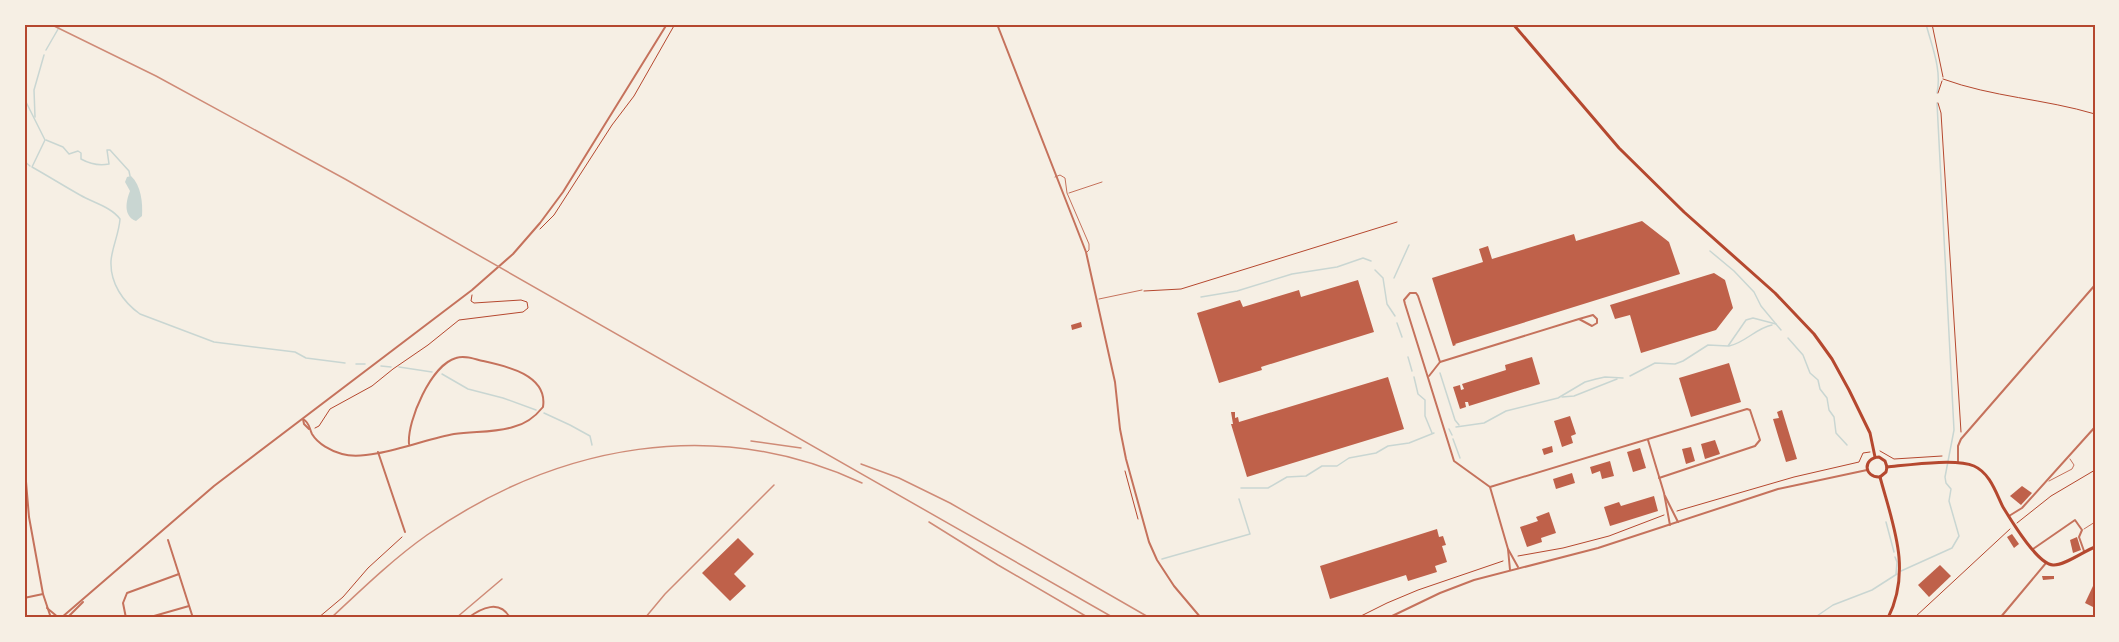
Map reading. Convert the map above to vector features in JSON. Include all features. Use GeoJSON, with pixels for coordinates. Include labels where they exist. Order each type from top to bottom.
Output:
{"type":"FeatureCollection","features":[{"type":"Feature","properties":{"kind":"main road"},"geometry":{"type":"LineString","coordinates":[[1513,24],[1619,148],[1684,212],[1775,293],[1814,334],[1845,382],[1870,433],[1875,457]]}},
{"type":"Feature","properties":{"kind":"main road"},"geometry":{"type":"LineString","coordinates":[[1875,457],[1883,459],[1887,467],[1886,472],[1880,477],[1873,477],[1867,470],[1868,462],[1875,457]]}},
{"type":"Feature","properties":{"kind":"main road"},"geometry":{"type":"LineString","coordinates":[[1887,467],[1971,465],[1984,473],[2014,525],[2032,549],[2046,563],[2053,566],[2095,547]]}},
{"type":"Feature","properties":{"kind":"main road"},"geometry":{"type":"LineString","coordinates":[[1880,477],[1899,544],[1900,572],[1895,601],[1888,618]]}},
{"type":"Feature","properties":{"kind":"street"},"geometry":{"type":"LineString","coordinates":[[47,608],[60,618],[84,600],[214,486],[487,278],[513,254],[540,224],[563,192],[667,24]]}},
{"type":"Feature","properties":{"kind":"street"},"geometry":{"type":"LineString","coordinates":[[997,24],[1086,252],[1115,382],[1125,459],[1149,542],[1157,560],[1174,586],[1201,618]]}},
{"type":"Feature","properties":{"kind":"street"},"geometry":{"type":"LineString","coordinates":[[1958,464],[1958,446],[1961,439],[2095,285]]}},
{"type":"Feature","properties":{"kind":"street"},"geometry":{"type":"LineString","coordinates":[[1440,362],[1418,296],[1416,293],[1410,293],[1404,300],[1405,304],[1454,461],[1490,487],[1508,549],[1510,570]]}},
{"type":"Feature","properties":{"kind":"street"},"geometry":{"type":"LineString","coordinates":[[1428,378],[1440,362],[1579,319],[1593,315],[1597,323],[1592,326],[1579,319]]}},
{"type":"Feature","properties":{"kind":"street"},"geometry":{"type":"LineString","coordinates":[[303,420],[320,443],[342,454],[358,456],[455,434],[513,428],[541,410],[544,404],[542,394],[537,384],[524,374],[467,357],[455,358],[444,364],[425,391],[412,420],[409,444]]}},
{"type":"Feature","properties":{"kind":"street"},"geometry":{"type":"LineString","coordinates":[[1490,487],[1747,409],[1750,410],[1759,443],[1751,449],[1659,478]]}},
{"type":"Feature","properties":{"kind":"street"},"geometry":{"type":"LineString","coordinates":[[2009,516],[2022,508],[2095,427]]}},
{"type":"Feature","properties":{"kind":"street"},"geometry":{"type":"LineString","coordinates":[[1647,439],[1664,494],[1670,525]]}},
{"type":"Feature","properties":{"kind":"street"},"geometry":{"type":"LineString","coordinates":[[378,452],[405,532]]}},
{"type":"Feature","properties":{"kind":"street"},"geometry":{"type":"LineString","coordinates":[[24,459],[26,504],[43,594],[51,618]]}},
{"type":"Feature","properties":{"kind":"street"},"geometry":{"type":"LineString","coordinates":[[1388,618],[1459,586],[1518,567],[1598,548],[1786,487],[1867,470]]}},
{"type":"Feature","properties":{"kind":"street"},"geometry":{"type":"LineString","coordinates":[[1664,494],[1678,522]]}},
{"type":"Feature","properties":{"kind":"street"},"geometry":{"type":"LineString","coordinates":[[2032,549],[2075,520],[2082,530],[2079,537],[2084,551]]}},
{"type":"Feature","properties":{"kind":"street"},"geometry":{"type":"LineString","coordinates":[[168,540],[193,618]]}},
{"type":"Feature","properties":{"kind":"street"},"geometry":{"type":"LineString","coordinates":[[1508,549],[1518,567]]}},
{"type":"Feature","properties":{"kind":"street"},"geometry":{"type":"LineString","coordinates":[[2000,618],[2046,563]]}},
{"type":"Feature","properties":{"kind":"street"},"geometry":{"type":"LineString","coordinates":[[126,618],[123,603],[127,593],[179,574]]}},
{"type":"Feature","properties":{"kind":"street"},"geometry":{"type":"LineString","coordinates":[[24,598],[43,594]]}},
{"type":"Feature","properties":{"kind":"street"},"geometry":{"type":"LineString","coordinates":[[67,618],[84,600]]}},
{"type":"Feature","properties":{"kind":"street"},"geometry":{"type":"LineString","coordinates":[[147,618],[189,606]]}},
{"type":"Feature","properties":{"kind":"street"},"geometry":{"type":"LineString","coordinates":[[468,618],[478,610],[493,606],[505,611],[510,618]]}},
{"type":"Feature","properties":{"kind":"lane"},"geometry":{"type":"LineString","coordinates":[[1055,177],[1064,177],[1067,193],[1089,244],[1089,250],[1086,252]]}},
{"type":"Feature","properties":{"kind":"lane"},"geometry":{"type":"LineString","coordinates":[[1067,193],[1102,183]]}},
{"type":"Feature","properties":{"kind":"lane"},"geometry":{"type":"LineString","coordinates":[[1097,299],[1142,290]]}},
{"type":"Feature","properties":{"kind":"lane"},"geometry":{"type":"LineString","coordinates":[[1942,456],[1942,464]]}},
{"type":"Feature","properties":{"kind":"lane"},"geometry":{"type":"LineString","coordinates":[[2047,482],[2072,469],[2074,465],[2068,458]]}},
{"type":"Feature","properties":{"kind":"lane"},"geometry":{"type":"LineString","coordinates":[[2082,530],[2095,522]]}},
{"type":"Feature","properties":{"kind":"path"},"geometry":{"type":"LineString","coordinates":[[570,191],[612,125],[634,96],[675,24]]}},
{"type":"Feature","properties":{"kind":"path"},"geometry":{"type":"LineString","coordinates":[[1932,24],[1943,79],[1938,93]]}},
{"type":"Feature","properties":{"kind":"path"},"geometry":{"type":"LineString","coordinates":[[1943,79],[2005,96],[2095,114]]}},
{"type":"Feature","properties":{"kind":"path"},"geometry":{"type":"LineString","coordinates":[[1938,103],[1941,113],[1961,439]]}},
{"type":"Feature","properties":{"kind":"path"},"geometry":{"type":"LineString","coordinates":[[1142,290],[1181,289],[1397,222]]}},
{"type":"Feature","properties":{"kind":"path"},"geometry":{"type":"LineString","coordinates":[[310,429],[319,426],[330,409],[372,386],[459,320],[523,312],[528,308],[528,304],[523,300],[474,303],[470,299],[473,294]]}},
{"type":"Feature","properties":{"kind":"path"},"geometry":{"type":"LineString","coordinates":[[1674,512],[1794,477],[1859,462],[1863,453],[1882,451],[1886,456],[1894,459],[1942,456]]}},
{"type":"Feature","properties":{"kind":"path"},"geometry":{"type":"LineString","coordinates":[[1914,618],[2014,525],[2042,503],[2095,470]]}},
{"type":"Feature","properties":{"kind":"path"},"geometry":{"type":"LineString","coordinates":[[1514,558],[1609,536],[1667,514]]}},
{"type":"Feature","properties":{"kind":"path"},"geometry":{"type":"LineString","coordinates":[[318,618],[343,597],[368,568],[398,542],[405,532]]}},
{"type":"Feature","properties":{"kind":"path"},"geometry":{"type":"LineString","coordinates":[[1357,618],[1418,590],[1508,560]]}},
{"type":"Feature","properties":{"kind":"shaded area"},"geometry":{"type":"Polygon","coordinates":[[[131,176],[137,184],[142,200],[142,216],[136,221],[127,212],[127,199],[130,191],[125,182],[127,177],[131,176]]]}},
{"type":"Feature","properties":{"kind":"building"},"geometry":{"type":"Polygon","coordinates":[[[1642,221],[1669,242],[1680,274],[1453,346],[1432,278],[1483,262],[1479,249],[1488,246],[1492,259],[1574,234],[1576,241],[1642,221]]]}},
{"type":"Feature","properties":{"kind":"building"},"geometry":{"type":"Polygon","coordinates":[[[1714,273],[1725,280],[1733,308],[1716,330],[1641,353],[1630,315],[1615,319],[1610,305],[1714,273]]]}},
{"type":"Feature","properties":{"kind":"building"},"geometry":{"type":"Polygon","coordinates":[[[1358,280],[1374,332],[1261,367],[1262,370],[1219,383],[1197,313],[1240,300],[1243,307],[1299,290],[1301,297],[1358,280]]]}},
{"type":"Feature","properties":{"kind":"building"},"geometry":{"type":"Polygon","coordinates":[[[1081,322],[1082,327],[1072,330],[1071,325],[1081,322]]]}},
{"type":"Feature","properties":{"kind":"building"},"geometry":{"type":"Polygon","coordinates":[[[1532,357],[1540,384],[1469,406],[1468,402],[1465,402],[1466,407],[1460,409],[1453,387],[1460,385],[1461,390],[1464,389],[1462,384],[1506,370],[1505,365],[1532,357]]]}},
{"type":"Feature","properties":{"kind":"building"},"geometry":{"type":"Polygon","coordinates":[[[1729,363],[1741,402],[1691,417],[1679,378],[1729,363]]]}},
{"type":"Feature","properties":{"kind":"building"},"geometry":{"type":"Polygon","coordinates":[[[1388,377],[1404,429],[1247,477],[1231,424],[1233,424],[1231,412],[1235,412],[1235,418],[1238,417],[1239,422],[1388,377]]]}},
{"type":"Feature","properties":{"kind":"building"},"geometry":{"type":"Polygon","coordinates":[[[1782,410],[1797,459],[1786,462],[1773,419],[1779,418],[1777,412],[1782,410]]]}},
{"type":"Feature","properties":{"kind":"building"},"geometry":{"type":"Polygon","coordinates":[[[1570,416],[1576,434],[1571,436],[1573,443],[1562,447],[1554,421],[1570,416]]]}},
{"type":"Feature","properties":{"kind":"building"},"geometry":{"type":"Polygon","coordinates":[[[1715,440],[1720,454],[1705,459],[1701,444],[1715,440]]]}},
{"type":"Feature","properties":{"kind":"building"},"geometry":{"type":"Polygon","coordinates":[[[1552,446],[1553,452],[1544,455],[1542,449],[1552,446]]]}},
{"type":"Feature","properties":{"kind":"building"},"geometry":{"type":"Polygon","coordinates":[[[1691,447],[1695,461],[1686,464],[1682,449],[1691,447]]]}},
{"type":"Feature","properties":{"kind":"building"},"geometry":{"type":"Polygon","coordinates":[[[1640,448],[1646,468],[1633,472],[1627,452],[1640,448]]]}},
{"type":"Feature","properties":{"kind":"building"},"geometry":{"type":"Polygon","coordinates":[[[1610,461],[1614,476],[1602,479],[1600,471],[1592,474],[1590,467],[1610,461]]]}},
{"type":"Feature","properties":{"kind":"building"},"geometry":{"type":"Polygon","coordinates":[[[1572,473],[1575,483],[1556,489],[1553,479],[1572,473]]]}},
{"type":"Feature","properties":{"kind":"building"},"geometry":{"type":"Polygon","coordinates":[[[2022,486],[2032,493],[2021,505],[2010,496],[2022,486]]]}},
{"type":"Feature","properties":{"kind":"building"},"geometry":{"type":"Polygon","coordinates":[[[1654,496],[1658,511],[1610,526],[1604,507],[1619,502],[1621,506],[1654,496]]]}},
{"type":"Feature","properties":{"kind":"building"},"geometry":{"type":"Polygon","coordinates":[[[1549,512],[1556,533],[1541,538],[1542,542],[1527,547],[1520,527],[1538,521],[1536,517],[1549,512]]]}},
{"type":"Feature","properties":{"kind":"building"},"geometry":{"type":"Polygon","coordinates":[[[1437,529],[1439,537],[1443,536],[1446,545],[1442,546],[1447,562],[1435,566],[1437,572],[1408,581],[1406,575],[1330,599],[1320,566],[1437,529]]]}},
{"type":"Feature","properties":{"kind":"building"},"geometry":{"type":"Polygon","coordinates":[[[2012,534],[2019,544],[2014,548],[2007,537],[2012,534]]]}},
{"type":"Feature","properties":{"kind":"building"},"geometry":{"type":"Polygon","coordinates":[[[2077,537],[2081,550],[2073,553],[2070,540],[2077,537]]]}},
{"type":"Feature","properties":{"kind":"building"},"geometry":{"type":"Polygon","coordinates":[[[738,538],[754,554],[734,574],[746,586],[730,601],[702,573],[738,538]]]}},
{"type":"Feature","properties":{"kind":"building"},"geometry":{"type":"Polygon","coordinates":[[[1940,565],[1951,576],[1929,597],[1918,585],[1940,565]]]}},
{"type":"Feature","properties":{"kind":"building"},"geometry":{"type":"Polygon","coordinates":[[[2042,576],[2054,576],[2054,579],[2043,580],[2042,576]]]}},
{"type":"Feature","properties":{"kind":"building"},"geometry":{"type":"Polygon","coordinates":[[[2093,586],[2095,587],[2095,602],[2093,607],[2085,603],[2093,586]]]}},
{"type":"Feature","properties":{"kind":"waterway"},"geometry":{"type":"LineString","coordinates":[[46,50],[61,24]]}},
{"type":"Feature","properties":{"kind":"waterway"},"geometry":{"type":"LineString","coordinates":[[1926,24],[1937,67],[1937,93]]}},
{"type":"Feature","properties":{"kind":"waterway"},"geometry":{"type":"LineString","coordinates":[[35,117],[34,90],[44,55]]}},
{"type":"Feature","properties":{"kind":"waterway"},"geometry":{"type":"LineString","coordinates":[[24,98],[45,140],[32,167],[107,208],[120,219],[111,269],[115,284],[123,298],[140,314],[214,342],[295,352],[306,358],[345,363]]}},
{"type":"Feature","properties":{"kind":"waterway"},"geometry":{"type":"LineString","coordinates":[[1901,571],[1952,548],[1959,536],[1949,501],[1951,489],[1945,477],[1954,430],[1937,103]]}},
{"type":"Feature","properties":{"kind":"waterway"},"geometry":{"type":"LineString","coordinates":[[46,140],[63,147],[69,154],[78,151],[81,153],[81,159],[95,164],[109,164],[107,150],[110,150],[129,171],[130,176]]}},
{"type":"Feature","properties":{"kind":"waterway"},"geometry":{"type":"LineString","coordinates":[[24,161],[30,166]]}},
{"type":"Feature","properties":{"kind":"waterway"},"geometry":{"type":"LineString","coordinates":[[1394,278],[1409,245]]}},
{"type":"Feature","properties":{"kind":"waterway"},"geometry":{"type":"LineString","coordinates":[[1710,251],[1754,292],[1761,306],[1781,330]]}},
{"type":"Feature","properties":{"kind":"waterway"},"geometry":{"type":"LineString","coordinates":[[1201,297],[1237,291],[1292,274],[1337,267],[1363,258],[1371,261]]}},
{"type":"Feature","properties":{"kind":"waterway"},"geometry":{"type":"LineString","coordinates":[[1375,270],[1383,278],[1387,304],[1395,316]]}},
{"type":"Feature","properties":{"kind":"waterway"},"geometry":{"type":"LineString","coordinates":[[1630,376],[1655,363],[1675,364],[1683,361],[1708,345],[1728,346],[1746,320],[1753,318],[1776,324]]}},
{"type":"Feature","properties":{"kind":"waterway"},"geometry":{"type":"LineString","coordinates":[[1397,323],[1402,337]]}},
{"type":"Feature","properties":{"kind":"waterway"},"geometry":{"type":"LineString","coordinates":[[1729,346],[1772,325]]}},
{"type":"Feature","properties":{"kind":"waterway"},"geometry":{"type":"LineString","coordinates":[[1788,338],[1803,355],[1810,373],[1818,380],[1820,389],[1827,398],[1829,410],[1834,417],[1836,433],[1847,445]]}},
{"type":"Feature","properties":{"kind":"waterway"},"geometry":{"type":"LineString","coordinates":[[1408,357],[1412,371]]}},
{"type":"Feature","properties":{"kind":"waterway"},"geometry":{"type":"LineString","coordinates":[[356,364],[365,364]]}},
{"type":"Feature","properties":{"kind":"waterway"},"geometry":{"type":"LineString","coordinates":[[381,366],[391,367]]}},
{"type":"Feature","properties":{"kind":"waterway"},"geometry":{"type":"LineString","coordinates":[[399,367],[432,372]]}},
{"type":"Feature","properties":{"kind":"waterway"},"geometry":{"type":"LineString","coordinates":[[1440,373],[1455,420],[1459,425]]}},
{"type":"Feature","properties":{"kind":"waterway"},"geometry":{"type":"LineString","coordinates":[[442,374],[468,389],[536,410]]}},
{"type":"Feature","properties":{"kind":"waterway"},"geometry":{"type":"LineString","coordinates":[[1414,377],[1418,394],[1425,400],[1425,416],[1432,433]]}},
{"type":"Feature","properties":{"kind":"waterway"},"geometry":{"type":"LineString","coordinates":[[1456,427],[1484,423],[1506,411],[1558,398],[1585,382],[1605,377],[1623,378]]}},
{"type":"Feature","properties":{"kind":"waterway"},"geometry":{"type":"LineString","coordinates":[[1562,397],[1574,396],[1617,379]]}},
{"type":"Feature","properties":{"kind":"waterway"},"geometry":{"type":"LineString","coordinates":[[544,413],[590,436],[592,445]]}},
{"type":"Feature","properties":{"kind":"waterway"},"geometry":{"type":"LineString","coordinates":[[1449,429],[1452,435]]}},
{"type":"Feature","properties":{"kind":"waterway"},"geometry":{"type":"LineString","coordinates":[[1241,488],[1268,488],[1287,477],[1306,476],[1322,466],[1337,466],[1349,458],[1376,453],[1388,446],[1409,443],[1434,433]]}},
{"type":"Feature","properties":{"kind":"waterway"},"geometry":{"type":"LineString","coordinates":[[1453,439],[1460,458]]}},
{"type":"Feature","properties":{"kind":"waterway"},"geometry":{"type":"LineString","coordinates":[[1162,559],[1250,534],[1239,499]]}},
{"type":"Feature","properties":{"kind":"waterway"},"geometry":{"type":"LineString","coordinates":[[1886,522],[1894,552]]}},
{"type":"Feature","properties":{"kind":"waterway"},"geometry":{"type":"LineString","coordinates":[[1895,557],[1896,574]]}},
{"type":"Feature","properties":{"kind":"waterway"},"geometry":{"type":"LineString","coordinates":[[1814,618],[1833,605],[1872,590],[1897,574]]}},
{"type":"Feature","properties":{"kind":"railway"},"geometry":{"type":"LineString","coordinates":[[50,24],[156,76],[345,179],[1114,618]]}},
{"type":"Feature","properties":{"kind":"railway"},"geometry":{"type":"LineString","coordinates":[[751,441],[801,448]]}},
{"type":"Feature","properties":{"kind":"railway"},"geometry":{"type":"LineString","coordinates":[[331,618],[390,564],[427,535],[477,504],[530,479],[583,461],[638,449],[694,446],[750,450],[806,462],[862,483]]}},
{"type":"Feature","properties":{"kind":"railway"},"geometry":{"type":"LineString","coordinates":[[861,464],[899,478],[950,503],[1150,618]]}},
{"type":"Feature","properties":{"kind":"railway"},"geometry":{"type":"LineString","coordinates":[[645,618],[665,594],[774,485]]}},
{"type":"Feature","properties":{"kind":"railway"},"geometry":{"type":"LineString","coordinates":[[929,522],[1089,618]]}},
{"type":"Feature","properties":{"kind":"railway"},"geometry":{"type":"LineString","coordinates":[[456,618],[502,579]]}}]}
